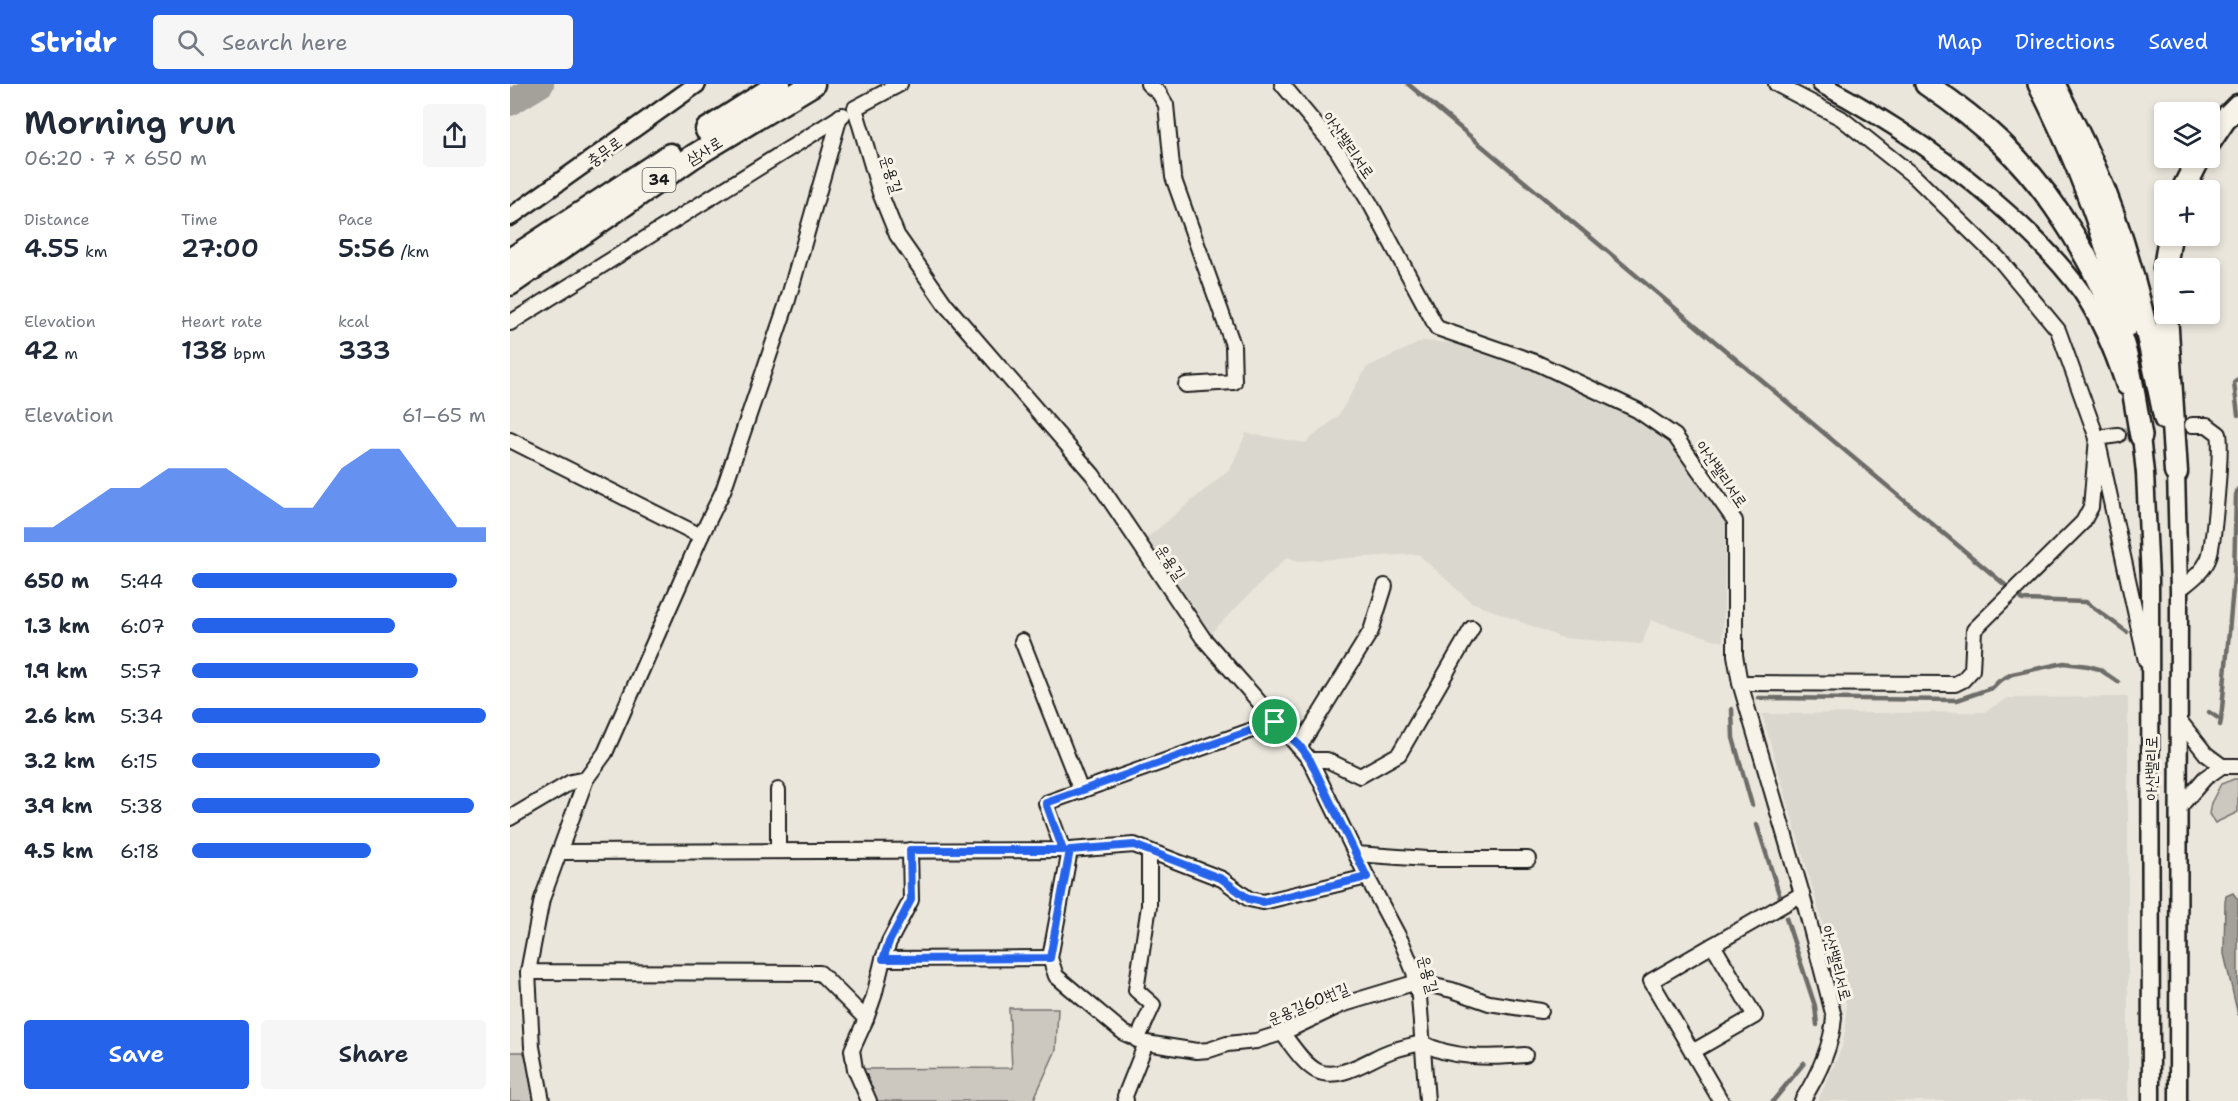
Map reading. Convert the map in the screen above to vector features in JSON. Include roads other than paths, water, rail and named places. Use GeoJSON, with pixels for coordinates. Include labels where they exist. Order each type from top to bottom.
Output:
{"type":"FeatureCollection","features":[{"type":"Feature","properties":{"kind":"highway","name":"삼사로"},"geometry":{"type":"LineString","coordinates":[[510,261],[779,84]]}},
{"type":"Feature","properties":{"kind":"highway","name":"삼사로"},"geometry":{"type":"LineString","coordinates":[[510,284],[694,156],[813,84]]}},
{"type":"Feature","properties":{"kind":"highway"},"geometry":{"type":"LineString","coordinates":[[2220,126],[2238,106]]}},
{"type":"Feature","properties":{"kind":"highway"},"geometry":{"type":"LineString","coordinates":[[2167,324],[2176,472]]}},
{"type":"Feature","properties":{"kind":"main road"},"geometry":{"type":"LineString","coordinates":[[1926,84],[1960,107],[2003,145],[2033,180],[2090,263],[2123,343],[2141,436]]}},
{"type":"Feature","properties":{"kind":"main road"},"geometry":{"type":"LineString","coordinates":[[2039,84],[2093,204],[2117,279],[2132,343],[2141,436]]}},
{"type":"Feature","properties":{"kind":"main road"},"geometry":{"type":"LineString","coordinates":[[2054,84],[2097,172],[2124,246],[2141,302],[2176,472]]}},
{"type":"Feature","properties":{"kind":"street","name":"충무로"},"geometry":{"type":"LineString","coordinates":[[510,217],[697,84]]}},
{"type":"Feature","properties":{"kind":"street"},"geometry":{"type":"LineString","coordinates":[[510,323],[840,116],[900,84]]}},
{"type":"Feature","properties":{"kind":"street"},"geometry":{"type":"LineString","coordinates":[[1148,84],[1159,93],[1166,105],[1173,177],[1233,345],[1234,382],[1186,385]]}},
{"type":"Feature","properties":{"kind":"street","name":"아산밸리서로"},"geometry":{"type":"LineString","coordinates":[[1282,84],[1337,150],[1371,205],[1437,328],[1535,362],[1637,410],[1675,436],[1735,521],[1736,655],[1740,684],[1802,894],[1834,1017],[1833,1035],[1815,1078],[1802,1101]]}},
{"type":"Feature","properties":{"kind":"street"},"geometry":{"type":"LineString","coordinates":[[1776,84],[1841,118],[1915,177],[2000,260],[2058,330],[2097,438],[2151,687]]}},
{"type":"Feature","properties":{"kind":"street","name":"아산밸리로"},"geometry":{"type":"LineString","coordinates":[[1821,84],[1876,115],[1956,169],[2027,230],[2061,264],[2097,317],[2120,371],[2141,436],[2148,528],[2151,687],[2151,1101]]}},
{"type":"Feature","properties":{"kind":"street","name":"운용길"},"geometry":{"type":"LineString","coordinates":[[855,108],[880,193],[897,235],[906,249],[945,304],[1093,475],[1203,638],[1310,760],[1402,943],[1417,982],[1427,1101]]}},
{"type":"Feature","properties":{"kind":"street"},"geometry":{"type":"LineString","coordinates":[[542,1101],[532,1047],[528,972],[542,898],[586,779],[604,753],[700,536],[723,491],[787,303],[840,116]]}},
{"type":"Feature","properties":{"kind":"street"},"geometry":{"type":"LineString","coordinates":[[2179,590],[2199,573],[2209,558],[2221,452],[2219,434],[2207,425],[2192,425]]}},
{"type":"Feature","properties":{"kind":"street"},"geometry":{"type":"LineString","coordinates":[[2097,438],[2118,435]]}},
{"type":"Feature","properties":{"kind":"street"},"geometry":{"type":"LineString","coordinates":[[1740,684],[1955,684],[1963,680],[1972,670],[1974,630],[2083,522],[2091,507],[2097,438]]}},
{"type":"Feature","properties":{"kind":"street"},"geometry":{"type":"LineString","coordinates":[[510,440],[700,536]]}},
{"type":"Feature","properties":{"kind":"street","name":"아산밸리로"},"geometry":{"type":"LineString","coordinates":[[2176,472],[2179,590],[2178,1101]]}},
{"type":"Feature","properties":{"kind":"street"},"geometry":{"type":"LineString","coordinates":[[1300,746],[1371,631],[1385,586]]}},
{"type":"Feature","properties":{"kind":"street"},"geometry":{"type":"LineString","coordinates":[[1310,760],[1327,760],[1360,776],[1399,754],[1472,628]]}},
{"type":"Feature","properties":{"kind":"street"},"geometry":{"type":"LineString","coordinates":[[1022,641],[1081,791]]}},
{"type":"Feature","properties":{"kind":"street"},"geometry":{"type":"LineString","coordinates":[[2179,720],[2206,754],[2222,766]]}},
{"type":"Feature","properties":{"kind":"street"},"geometry":{"type":"LineString","coordinates":[[883,959],[1050,958],[1066,850],[1046,803],[1275,722]]}},
{"type":"Feature","properties":{"kind":"street"},"geometry":{"type":"LineString","coordinates":[[2178,809],[2205,778],[2222,766],[2238,766]]}},
{"type":"Feature","properties":{"kind":"street"},"geometry":{"type":"LineString","coordinates":[[510,818],[571,782],[586,779]]}},
{"type":"Feature","properties":{"kind":"street"},"geometry":{"type":"LineString","coordinates":[[778,790],[778,850]]}},
{"type":"Feature","properties":{"kind":"street"},"geometry":{"type":"LineString","coordinates":[[559,852],[1066,850],[1134,845],[1222,879],[1254,901],[1263,902],[1367,877]]}},
{"type":"Feature","properties":{"kind":"street"},"geometry":{"type":"LineString","coordinates":[[869,1101],[855,1068],[852,1050],[874,996],[889,942],[911,900],[910,850]]}},
{"type":"Feature","properties":{"kind":"street"},"geometry":{"type":"LineString","coordinates":[[1126,1101],[1125,1096],[1153,1005],[1136,990],[1149,906],[1149,851]]}},
{"type":"Feature","properties":{"kind":"street"},"geometry":{"type":"LineString","coordinates":[[1356,854],[1427,859],[1528,859]]}},
{"type":"Feature","properties":{"kind":"street"},"geometry":{"type":"LineString","coordinates":[[1721,1101],[1651,981],[1802,894]]}},
{"type":"Feature","properties":{"kind":"street"},"geometry":{"type":"LineString","coordinates":[[1692,1052],[1755,1016],[1713,945]]}},
{"type":"Feature","properties":{"kind":"street","name":"운용길60번길"},"geometry":{"type":"LineString","coordinates":[[1050,958],[1056,976],[1124,1034],[1141,1042],[1197,1051],[1227,1044],[1256,1041],[1282,1033],[1341,1005],[1417,982],[1452,990],[1489,1003],[1541,1011]]}},
{"type":"Feature","properties":{"kind":"street"},"geometry":{"type":"LineString","coordinates":[[528,972],[820,973],[866,1019]]}},
{"type":"Feature","properties":{"kind":"street"},"geometry":{"type":"LineString","coordinates":[[1282,1033],[1309,1065],[1317,1071],[1331,1074],[1390,1051],[1422,1043],[1436,1050],[1463,1054],[1497,1057],[1525,1054]]}},
{"type":"Feature","properties":{"kind":"waterway"},"geometry":{"type":"LineString","coordinates":[[510,103],[541,84]]}},
{"type":"Feature","properties":{"kind":"waterway"},"geometry":{"type":"LineString","coordinates":[[1408,84],[2023,600],[2086,602],[2127,632]]}},
{"type":"Feature","properties":{"kind":"waterway"},"geometry":{"type":"LineString","coordinates":[[2238,379],[2234,383],[2238,415]]}},
{"type":"Feature","properties":{"kind":"waterway"},"geometry":{"type":"LineString","coordinates":[[2221,720],[2234,577],[2238,489]]}},
{"type":"Feature","properties":{"kind":"waterway"},"geometry":{"type":"LineString","coordinates":[[1759,698],[1957,700],[1992,688],[2012,674],[2064,663],[2099,669],[2118,682]]}},
{"type":"Feature","properties":{"kind":"waterway"},"geometry":{"type":"LineString","coordinates":[[1732,709],[1733,738],[1752,805]]}},
{"type":"Feature","properties":{"kind":"waterway"},"geometry":{"type":"LineString","coordinates":[[2209,712],[2221,720],[2220,725]]}},
{"type":"Feature","properties":{"kind":"waterway"},"geometry":{"type":"LineString","coordinates":[[1757,825],[1780,897]]}},
{"type":"Feature","properties":{"kind":"waterway"},"geometry":{"type":"LineString","coordinates":[[1786,918],[1815,1006],[1817,1025]]}},
{"type":"Feature","properties":{"kind":"waterway"},"geometry":{"type":"LineString","coordinates":[[1773,1101],[1804,1063]]}},
{"type":"Feature","properties":{"kind":"tunnel"},"geometry":{"type":"LineString","coordinates":[[2118,435],[2178,427]]}}]}
